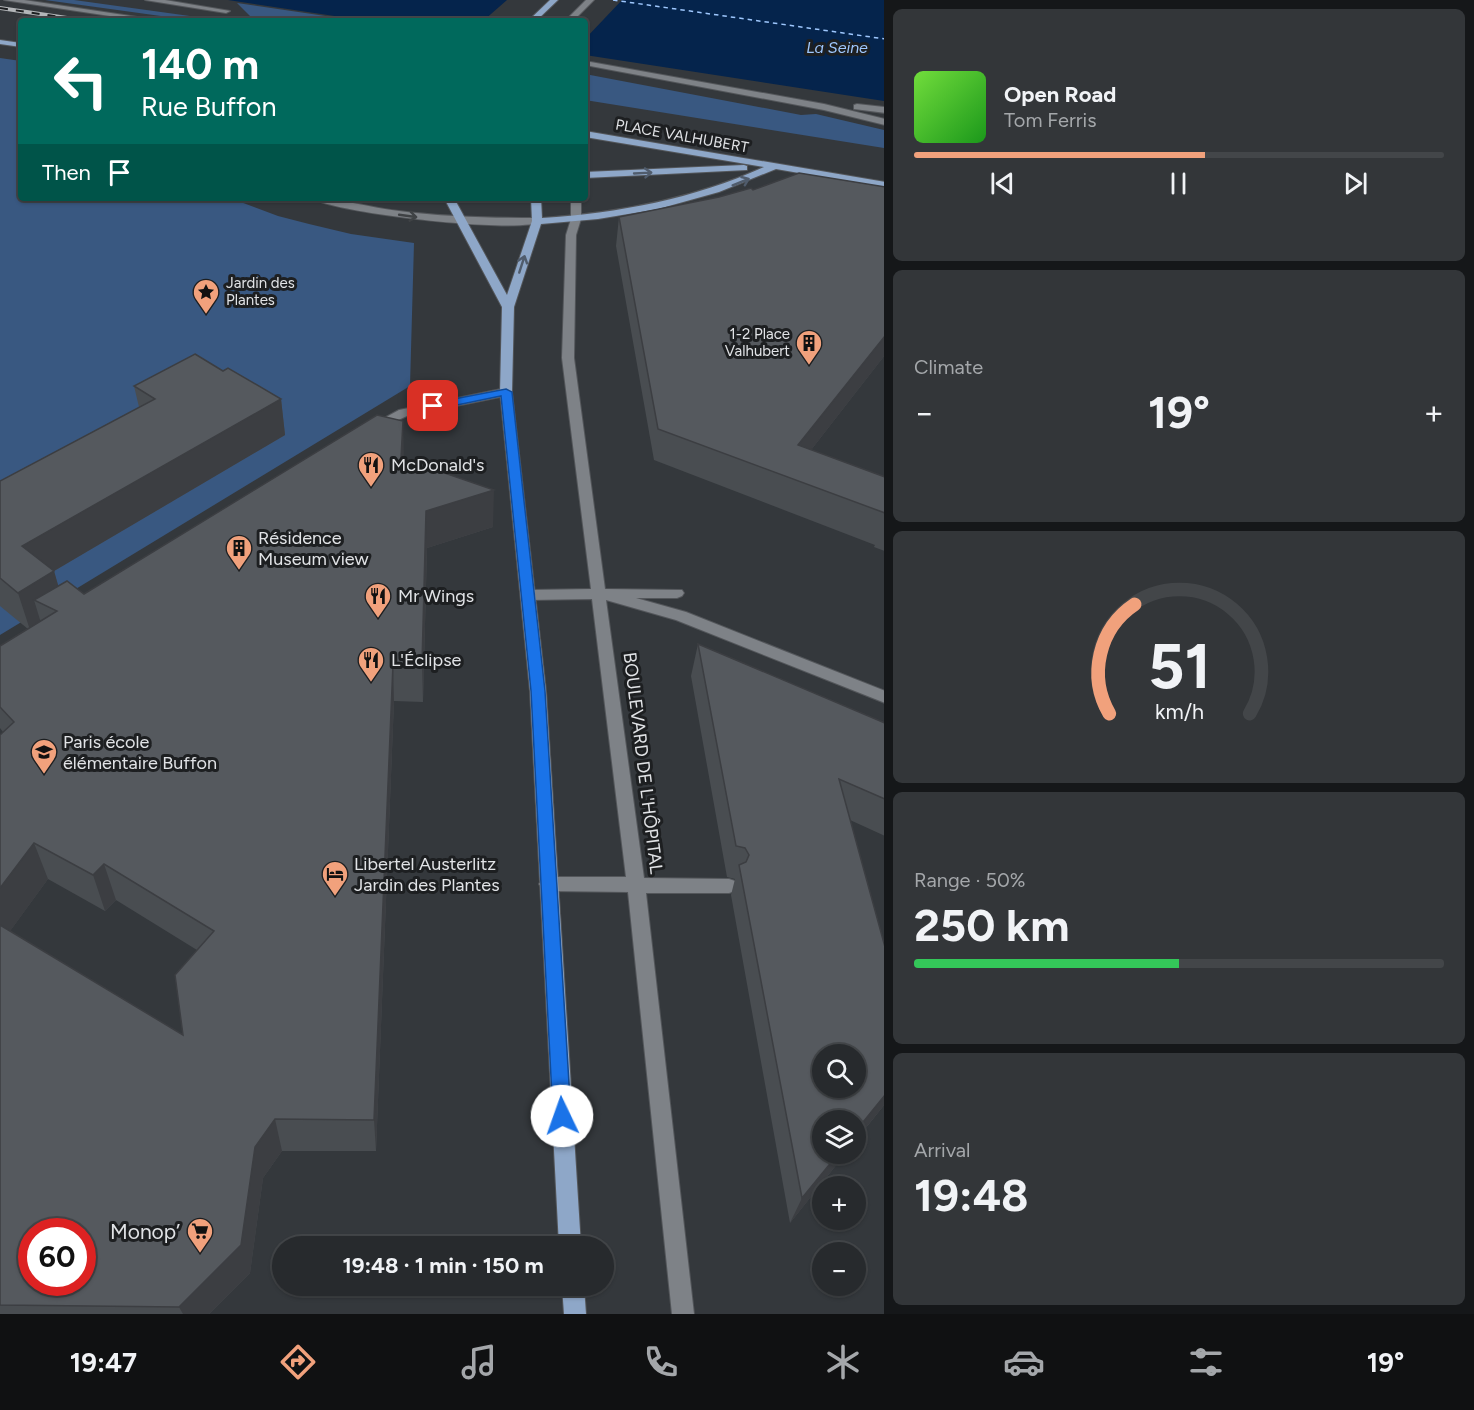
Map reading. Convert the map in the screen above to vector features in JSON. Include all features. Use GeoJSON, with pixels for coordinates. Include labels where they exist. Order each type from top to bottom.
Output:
{"type":"FeatureCollection","features":[{"type":"Feature","properties":{"kind":"main road"},"geometry":{"type":"LineString","coordinates":[[535,18],[554,0]]}},
{"type":"Feature","properties":{"kind":"main road"},"geometry":{"type":"LineString","coordinates":[[0,42],[18,45]]}},
{"type":"Feature","properties":{"kind":"main road","name":"PLACE VALHUBERT"},"geometry":{"type":"LineString","coordinates":[[588,135],[773,167]]}},
{"type":"Feature","properties":{"kind":"main road"},"geometry":{"type":"LineString","coordinates":[[773,167],[884,185]]}},
{"type":"Feature","properties":{"kind":"main road","name":"PLACE VALHUBERT"},"geometry":{"type":"LineString","coordinates":[[588,175],[773,167]]}},
{"type":"Feature","properties":{"kind":"main road","name":"PLACE VALHUBERT"},"geometry":{"type":"LineString","coordinates":[[537,221],[576,219],[667,206],[735,184],[773,167]]}},
{"type":"Feature","properties":{"kind":"main road"},"geometry":{"type":"LineString","coordinates":[[450,201],[508,307]]}},
{"type":"Feature","properties":{"kind":"main road"},"geometry":{"type":"LineString","coordinates":[[536,201],[537,221],[508,307],[506,392],[529,595],[543,757],[548,884],[569,1236]]}},
{"type":"Feature","properties":{"kind":"main road"},"geometry":{"type":"LineString","coordinates":[[574,1296],[575,1314]]}},
{"type":"Feature","properties":{"kind":"street"},"geometry":{"type":"LineString","coordinates":[[9,0],[138,18]]}},
{"type":"Feature","properties":{"kind":"street"},"geometry":{"type":"LineString","coordinates":[[149,0],[226,11]]}},
{"type":"Feature","properties":{"kind":"street"},"geometry":{"type":"LineString","coordinates":[[572,18],[590,0]]}},
{"type":"Feature","properties":{"kind":"street"},"geometry":{"type":"LineString","coordinates":[[588,64],[824,107],[884,122]]}},
{"type":"Feature","properties":{"kind":"street"},"geometry":{"type":"LineString","coordinates":[[824,107],[863,107],[884,110]]}},
{"type":"Feature","properties":{"kind":"street","name":"PLACE VALHUBERT"},"geometry":{"type":"LineString","coordinates":[[328,201],[355,208],[460,221],[537,221]]}},
{"type":"Feature","properties":{"kind":"street"},"geometry":{"type":"LineString","coordinates":[[576,201],[576,219]]}},
{"type":"Feature","properties":{"kind":"street","name":"BOULEVARD DE L'HÔPITAL"},"geometry":{"type":"LineString","coordinates":[[576,219],[570,235],[568,358],[636,884],[683,1314]]}},
{"type":"Feature","properties":{"kind":"street"},"geometry":{"type":"LineString","coordinates":[[362,435],[404,412],[506,392]]}},
{"type":"Feature","properties":{"kind":"street"},"geometry":{"type":"LineString","coordinates":[[529,595],[677,592]]}},
{"type":"Feature","properties":{"kind":"street"},"geometry":{"type":"LineString","coordinates":[[598,593],[681,616],[884,697]]}},
{"type":"Feature","properties":{"kind":"street"},"geometry":{"type":"LineString","coordinates":[[548,884],[729,886]]}},
{"type":"Feature","properties":{"kind":"shaded area"},"geometry":{"type":"Polygon","coordinates":[[[45,0],[74,0],[204,18],[175,18],[45,0]]]}},
{"type":"Feature","properties":{"kind":"shaded area"},"geometry":{"type":"Polygon","coordinates":[[[237,3],[339,18],[252,18],[237,3]]]}},
{"type":"Feature","properties":{"kind":"shaded area","name":"Jardin des Plantes"},"geometry":{"type":"Polygon","coordinates":[[[0,58],[18,61],[18,201],[238,201],[278,216],[309,224],[351,234],[414,243],[410,386],[0,635],[0,58]]]}},
{"type":"Feature","properties":{"kind":"shaded area"},"geometry":{"type":"Polygon","coordinates":[[[588,75],[801,115],[816,114],[884,130],[884,148],[588,100],[588,75]]]}},
{"type":"Feature","properties":{"kind":"water","name":"La Seine"},"geometry":{"type":"Polygon","coordinates":[[[228,0],[884,0],[884,101],[588,55],[588,18],[348,18],[228,0]]]}},
{"type":"Feature","properties":{"kind":"pier"},"geometry":{"type":"Polygon","coordinates":[[[507,0],[622,0],[588,36],[588,18],[486,18],[507,0]]]}},
{"type":"Feature","properties":{"kind":"building","name":"1-2 Place Valhubert"},"geometry":{"type":"Polygon","coordinates":[[[799,173],[884,187],[884,337],[798,445],[884,477],[884,513],[658,429],[619,217],[719,197],[751,188],[753,190],[799,173]]]}},
{"type":"Feature","properties":{"kind":"building"},"geometry":{"type":"Polygon","coordinates":[[[195,354],[223,371],[228,368],[281,399],[22,546],[54,571],[18,593],[0,578],[0,481],[155,399],[134,386],[195,354]]]}},
{"type":"Feature","properties":{"kind":"building"},"geometry":{"type":"Polygon","coordinates":[[[377,415],[403,421],[401,458],[494,490],[426,511],[422,664],[393,664],[374,1120],[275,1119],[255,1147],[241,1245],[179,1307],[0,1305],[0,925],[183,1035],[175,975],[214,931],[104,864],[93,875],[34,843],[0,888],[0,735],[14,722],[0,707],[0,646],[57,611],[34,600],[67,581],[84,594],[377,415]]]}},
{"type":"Feature","properties":{"kind":"building"},"geometry":{"type":"Polygon","coordinates":[[[698,644],[884,723],[884,799],[839,779],[884,943],[884,1096],[866,1118],[866,1110],[812,1110],[812,1164],[830,1164],[820,1176],[812,1176],[812,1186],[802,1198],[739,865],[746,862],[749,855],[745,848],[736,846],[698,644]]]}},
{"type":"Feature","properties":{"kind":"ferry route"},"geometry":{"type":"LineString","coordinates":[[613,0],[884,39]]}},
{"type":"Feature","properties":{"kind":"railway"},"geometry":{"type":"LineString","coordinates":[[0,8],[67,18]]}},
{"type":"Feature","properties":{"kind":"place","name":"Jardin des Plantes"},"geometry":{"type":"Point","coordinates":[206,315]}},
{"type":"Feature","properties":{"kind":"place","name":"1-2 Place Valhubert"},"geometry":{"type":"Point","coordinates":[809,366]}},
{"type":"Feature","properties":{"kind":"place","name":"McDonald's"},"geometry":{"type":"Point","coordinates":[371,488]}},
{"type":"Feature","properties":{"kind":"place","name":"Résidence Museum view"},"geometry":{"type":"Point","coordinates":[239,571]}},
{"type":"Feature","properties":{"kind":"place","name":"Mr Wings"},"geometry":{"type":"Point","coordinates":[378,619]}},
{"type":"Feature","properties":{"kind":"place","name":"L'Éclipse"},"geometry":{"type":"Point","coordinates":[371,683]}},
{"type":"Feature","properties":{"kind":"place","name":"Paris école élémentaire Buffon"},"geometry":{"type":"Point","coordinates":[44,775]}},
{"type":"Feature","properties":{"kind":"place","name":"Libertel Austerlitz Jardin des Plantes"},"geometry":{"type":"Point","coordinates":[335,897]}},
{"type":"Feature","properties":{"kind":"place","name":"Monop’"},"geometry":{"type":"Point","coordinates":[200,1254]}},
{"type":"Feature","properties":{"kind":"route"},"geometry":{"type":"LineString","coordinates":[[433,406],[506,392],[538,691],[562,1116]]}}]}
